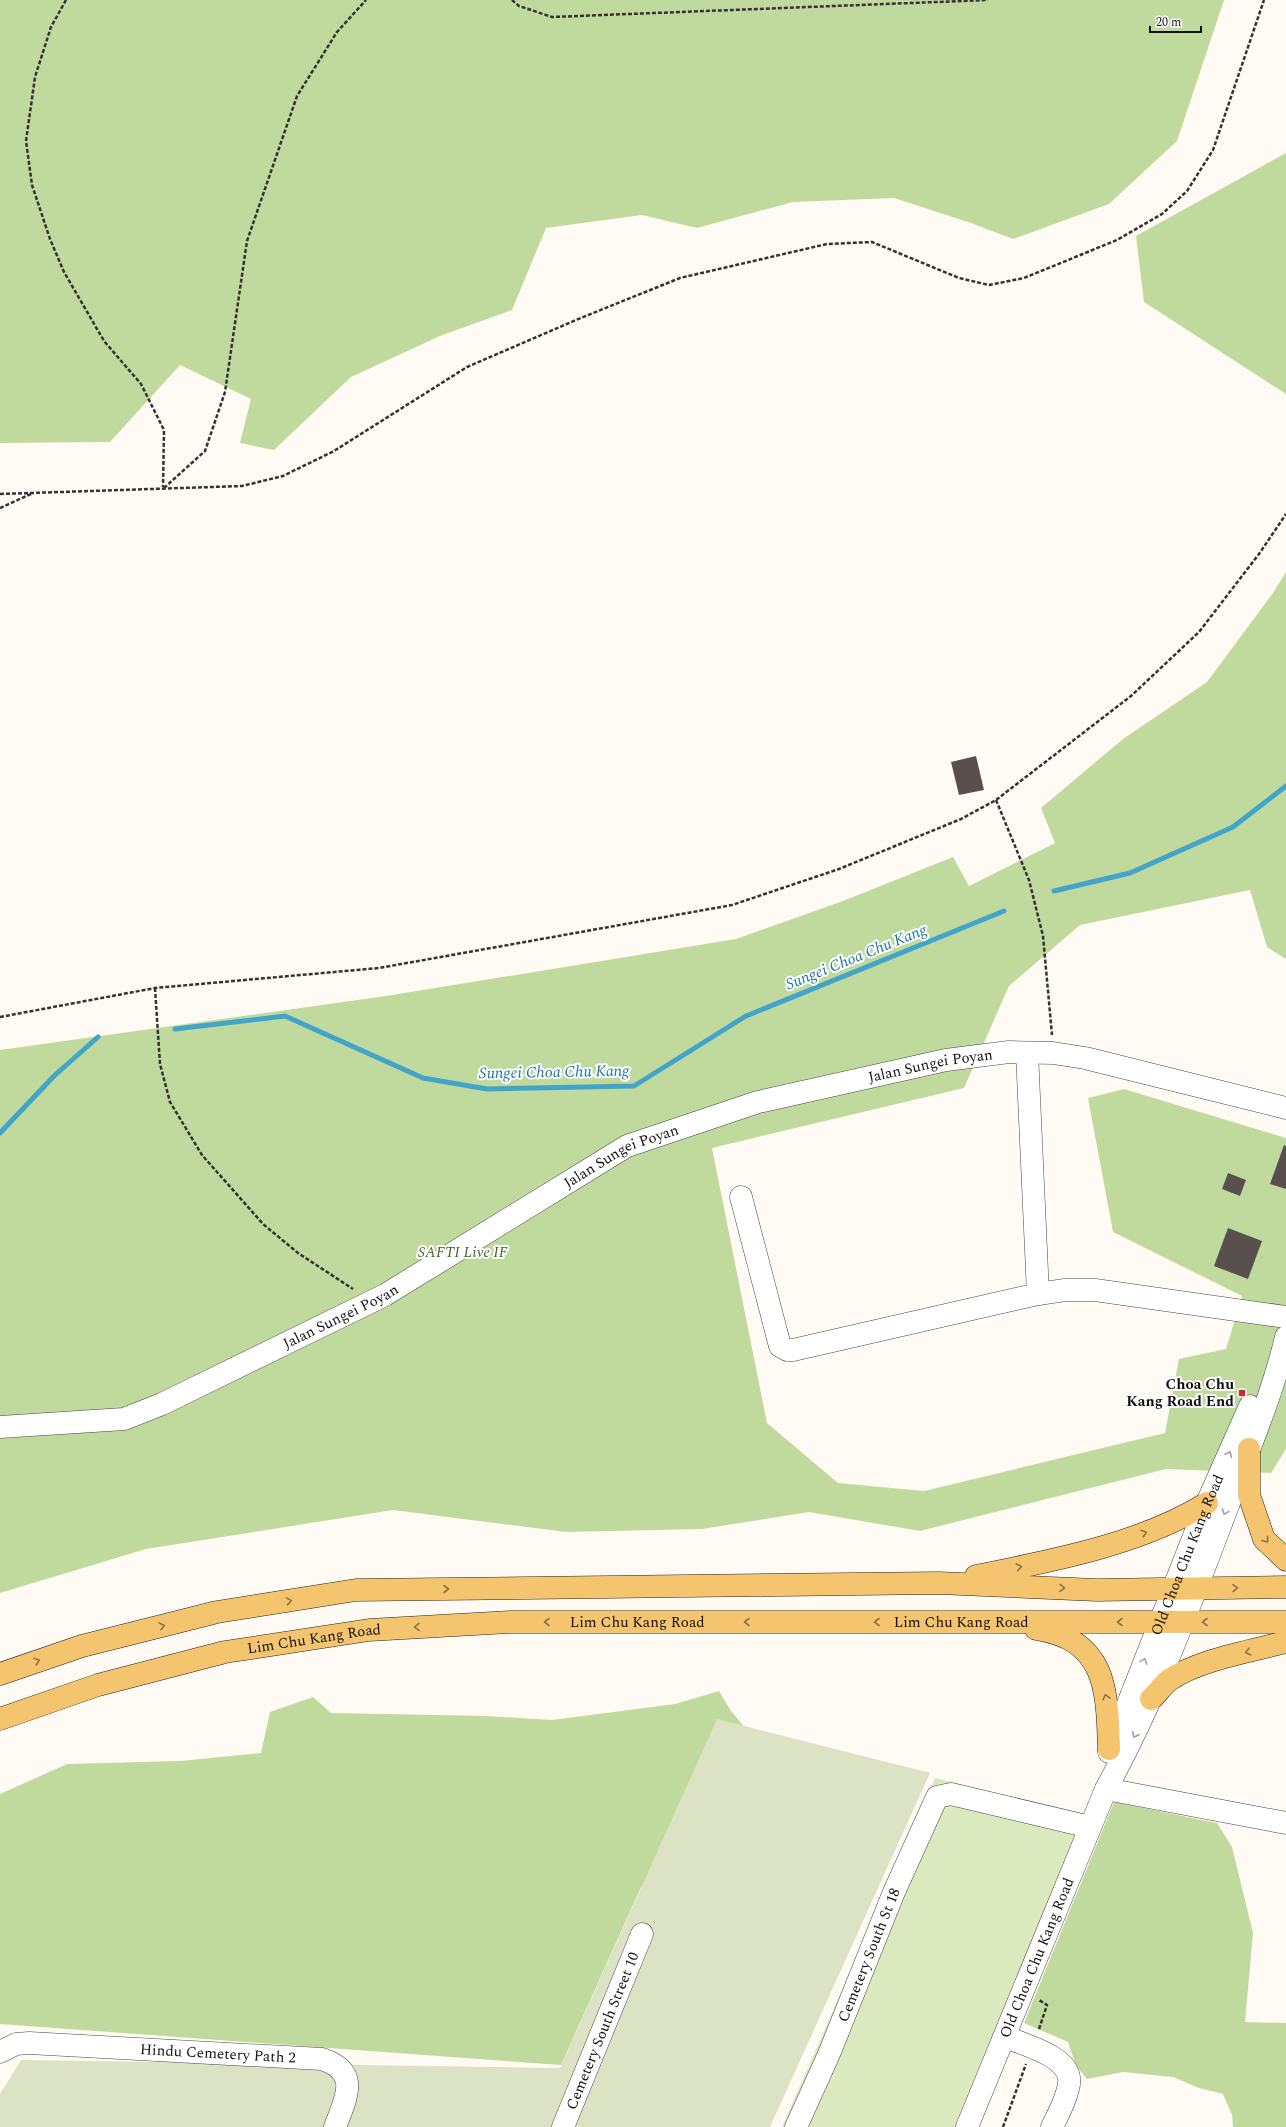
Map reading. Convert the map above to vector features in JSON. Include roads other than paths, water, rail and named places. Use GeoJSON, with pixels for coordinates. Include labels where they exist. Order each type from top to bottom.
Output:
{"type":"FeatureCollection","features":[{"type":"Feature","properties":{"kind":"main road"},"geometry":{"type":"LineString","coordinates":[[1248,1449],[1249,1495],[1264,1539],[1286,1560]]}},
{"type":"Feature","properties":{"kind":"main road"},"geometry":{"type":"LineString","coordinates":[[939,1583],[1049,1562],[1162,1527],[1184,1518],[1207,1503]]}},
{"type":"Feature","properties":{"kind":"main road"},"geometry":{"type":"LineString","coordinates":[[0,1674],[82,1646],[217,1612],[356,1590],[939,1583],[1097,1590],[1286,1587]]}},
{"type":"Feature","properties":{"kind":"main road","name":"Lim Chu Kang Road"},"geometry":{"type":"LineString","coordinates":[[0,1719],[98,1685],[226,1652],[369,1630],[510,1622],[1286,1622]]}},
{"type":"Feature","properties":{"kind":"main road"},"geometry":{"type":"LineString","coordinates":[[986,1622],[1051,1632],[1080,1645],[1093,1661],[1102,1679],[1107,1703],[1109,1749]]}},
{"type":"Feature","properties":{"kind":"main road"},"geometry":{"type":"LineString","coordinates":[[1151,1699],[1168,1682],[1181,1674],[1222,1658],[1286,1642]]}},
{"type":"Feature","properties":{"kind":"street","name":"Jalan Sungei Poyan"},"geometry":{"type":"LineString","coordinates":[[0,1427],[124,1419],[162,1404],[372,1302],[627,1146],[758,1102],[946,1060],[1009,1052],[1053,1053],[1085,1058],[1286,1108]]}},
{"type":"Feature","properties":{"kind":"street"},"geometry":{"type":"LineString","coordinates":[[1027,1053],[1038,1294]]}},
{"type":"Feature","properties":{"kind":"street"},"geometry":{"type":"LineString","coordinates":[[741,1197],[780,1346],[787,1350],[793,1350],[1038,1294],[1066,1290],[1095,1290],[1286,1317]]}},
{"type":"Feature","properties":{"kind":"street","name":"Old Choa Chu Kang Road"},"geometry":{"type":"LineString","coordinates":[[1106,1789],[1109,1749],[1207,1503],[1286,1327]]}},
{"type":"Feature","properties":{"kind":"street","name":"Old Choa Chu Kang Road"},"geometry":{"type":"LineString","coordinates":[[967,2127],[1106,1789],[1130,1745],[1151,1699],[1196,1588],[1283,1360],[1286,1337]]}},
{"type":"Feature","properties":{"kind":"street"},"geometry":{"type":"LineString","coordinates":[[1106,1789],[1286,1823]]}},
{"type":"Feature","properties":{"kind":"street","name":"Cemetery South St 18"},"geometry":{"type":"LineString","coordinates":[[796,2127],[829,2054],[894,1892],[937,1797],[951,1794],[1090,1827]]}},
{"type":"Feature","properties":{"kind":"street","name":"Cemetery South Street 10"},"geometry":{"type":"LineString","coordinates":[[563,2127],[642,1934]]}},
{"type":"Feature","properties":{"kind":"street"},"geometry":{"type":"LineString","coordinates":[[1005,2036],[1055,2058],[1066,2068],[1070,2082],[1068,2091],[1052,2127]]}},
{"type":"Feature","properties":{"kind":"street","name":"Hindu Cemetery Path 2"},"geometry":{"type":"LineString","coordinates":[[0,2052],[16,2044],[29,2043],[322,2059],[341,2068],[346,2078],[345,2101],[335,2127]]}},
{"type":"Feature","properties":{"kind":"waterway","name":"Sungei Choa Chu Kang"},"geometry":{"type":"LineString","coordinates":[[1054,891],[1130,873],[1233,827],[1286,786]]}},
{"type":"Feature","properties":{"kind":"waterway","name":"Sungei Choa Chu Kang"},"geometry":{"type":"LineString","coordinates":[[175,1029],[285,1016],[423,1078],[487,1089],[634,1086],[746,1016],[1004,911]]}},
{"type":"Feature","properties":{"kind":"waterway","name":"Sungei Choa Chu Kang"},"geometry":{"type":"LineString","coordinates":[[0,1133],[54,1076],[98,1037]]}},
{"type":"Feature","properties":{"kind":"place","name":"Choa Chu Kang Road End"},"geometry":{"type":"Point","coordinates":[1242,1393]}},
{"type":"Feature","properties":{"kind":"park label","name":"SAFTI Live IF"},"geometry":{"type":"Point","coordinates":[463,1252]}}]}
